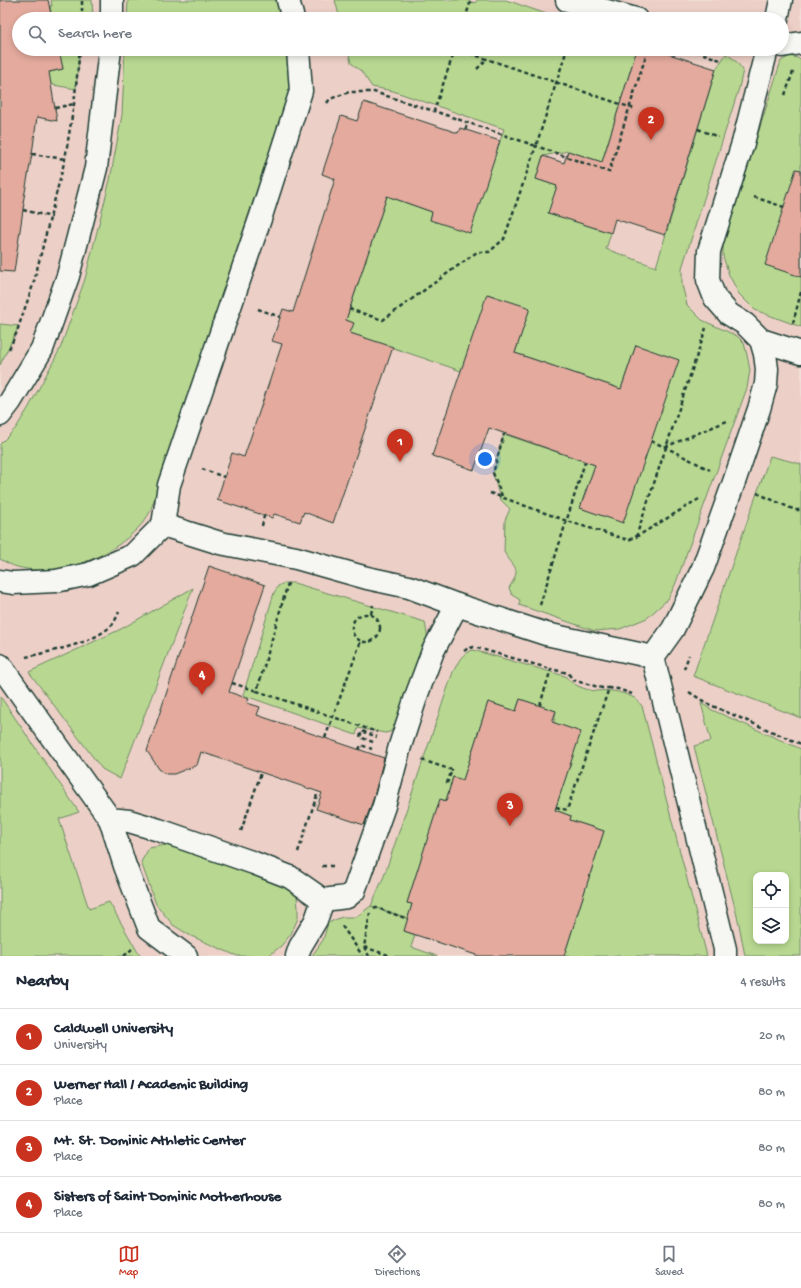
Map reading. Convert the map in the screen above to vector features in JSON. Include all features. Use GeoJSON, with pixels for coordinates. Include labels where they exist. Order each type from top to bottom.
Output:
{"type":"FeatureCollection","features":[{"type":"Feature","properties":{"kind":"lane"},"geometry":{"type":"LineString","coordinates":[[112,0],[112,12]]}},
{"type":"Feature","properties":{"kind":"lane"},"geometry":{"type":"LineString","coordinates":[[288,0],[291,12]]}},
{"type":"Feature","properties":{"kind":"lane"},"geometry":{"type":"LineString","coordinates":[[566,0],[610,12]]}},
{"type":"Feature","properties":{"kind":"lane"},"geometry":{"type":"LineString","coordinates":[[778,12],[781,0]]}},
{"type":"Feature","properties":{"kind":"lane"},"geometry":{"type":"LineString","coordinates":[[789,45],[801,43]]}},
{"type":"Feature","properties":{"kind":"lane"},"geometry":{"type":"LineString","coordinates":[[0,415],[10,402],[42,349],[68,276],[96,168],[109,56]]}},
{"type":"Feature","properties":{"kind":"lane"},"geometry":{"type":"LineString","coordinates":[[0,581],[13,583],[56,581],[89,574],[133,555],[163,525],[169,485],[261,216],[301,91],[298,56]]}},
{"type":"Feature","properties":{"kind":"lane"},"geometry":{"type":"LineString","coordinates":[[765,56],[743,142],[709,251],[708,280],[715,298],[729,314],[744,324],[761,340],[801,353]]}},
{"type":"Feature","properties":{"kind":"lane"},"geometry":{"type":"LineString","coordinates":[[725,956],[725,949],[653,657],[673,629],[702,568],[742,460],[766,384],[767,369],[761,340]]}},
{"type":"Feature","properties":{"kind":"lane"},"geometry":{"type":"LineString","coordinates":[[163,525],[220,543],[296,558],[367,578],[409,587],[457,605],[546,634],[653,657]]}},
{"type":"Feature","properties":{"kind":"lane"},"geometry":{"type":"LineString","coordinates":[[110,819],[129,821],[159,830],[290,876],[323,900],[347,897],[354,891],[384,806],[400,746],[417,694],[433,652],[457,605]]}},
{"type":"Feature","properties":{"kind":"lane"},"geometry":{"type":"LineString","coordinates":[[10,662],[110,819],[125,866],[149,928],[186,956]]}},
{"type":"Feature","properties":{"kind":"lane"},"geometry":{"type":"LineString","coordinates":[[297,956],[300,947],[316,920],[323,900]]}},
{"type":"Feature","properties":{"kind":"path"},"geometry":{"type":"LineString","coordinates":[[82,0],[82,12]]}},
{"type":"Feature","properties":{"kind":"path"},"geometry":{"type":"LineString","coordinates":[[467,12],[471,0]]}},
{"type":"Feature","properties":{"kind":"path"},"geometry":{"type":"LineString","coordinates":[[6,354],[16,334],[33,285],[52,217],[66,159],[79,56]]}},
{"type":"Feature","properties":{"kind":"path"},"geometry":{"type":"LineString","coordinates":[[434,112],[454,56]]}},
{"type":"Feature","properties":{"kind":"path"},"geometry":{"type":"LineString","coordinates":[[476,56],[635,109]]}},
{"type":"Feature","properties":{"kind":"path"},"geometry":{"type":"LineString","coordinates":[[349,309],[383,320],[477,252],[489,252],[504,239],[536,146],[564,56]]}},
{"type":"Feature","properties":{"kind":"path"},"geometry":{"type":"LineString","coordinates":[[322,108],[330,99],[349,92],[374,92],[609,172],[646,56]]}},
{"type":"Feature","properties":{"kind":"path"},"geometry":{"type":"LineString","coordinates":[[711,56],[723,60]]}},
{"type":"Feature","properties":{"kind":"path"},"geometry":{"type":"LineString","coordinates":[[477,69],[487,60]]}},
{"type":"Feature","properties":{"kind":"path"},"geometry":{"type":"LineString","coordinates":[[55,108],[74,104]]}},
{"type":"Feature","properties":{"kind":"path"},"geometry":{"type":"LineString","coordinates":[[465,130],[468,123]]}},
{"type":"Feature","properties":{"kind":"path"},"geometry":{"type":"LineString","coordinates":[[698,129],[724,139]]}},
{"type":"Feature","properties":{"kind":"path"},"geometry":{"type":"LineString","coordinates":[[32,154],[66,159]]}},
{"type":"Feature","properties":{"kind":"path"},"geometry":{"type":"LineString","coordinates":[[23,210],[52,217]]}},
{"type":"Feature","properties":{"kind":"path"},"geometry":{"type":"LineString","coordinates":[[800,298],[801,292]]}},
{"type":"Feature","properties":{"kind":"path"},"geometry":{"type":"LineString","coordinates":[[253,307],[280,317]]}},
{"type":"Feature","properties":{"kind":"path"},"geometry":{"type":"LineString","coordinates":[[636,537],[707,325]]}},
{"type":"Feature","properties":{"kind":"path"},"geometry":{"type":"LineString","coordinates":[[665,447],[730,420]]}},
{"type":"Feature","properties":{"kind":"path"},"geometry":{"type":"LineString","coordinates":[[502,497],[493,473],[504,434]]}},
{"type":"Feature","properties":{"kind":"path"},"geometry":{"type":"LineString","coordinates":[[651,441],[711,470]]}},
{"type":"Feature","properties":{"kind":"path"},"geometry":{"type":"LineString","coordinates":[[538,611],[585,462]]}},
{"type":"Feature","properties":{"kind":"path"},"geometry":{"type":"LineString","coordinates":[[199,468],[224,477]]}},
{"type":"Feature","properties":{"kind":"path"},"geometry":{"type":"LineString","coordinates":[[751,490],[796,510],[801,510]]}},
{"type":"Feature","properties":{"kind":"path"},"geometry":{"type":"LineString","coordinates":[[490,493],[567,521],[628,540],[636,537],[705,495]]}},
{"type":"Feature","properties":{"kind":"path"},"geometry":{"type":"LineString","coordinates":[[257,691],[296,558]]}},
{"type":"Feature","properties":{"kind":"path"},"geometry":{"type":"LineString","coordinates":[[10,662],[72,646],[96,637],[113,625],[119,612]]}},
{"type":"Feature","properties":{"kind":"path"},"geometry":{"type":"LineString","coordinates":[[361,614],[370,614],[378,620],[380,624],[379,633],[377,637],[370,642],[361,641],[354,635],[352,625],[353,621],[361,614]]}},
{"type":"Feature","properties":{"kind":"path"},"geometry":{"type":"LineString","coordinates":[[325,738],[361,641]]}},
{"type":"Feature","properties":{"kind":"path"},"geometry":{"type":"LineString","coordinates":[[461,654],[467,649],[474,647],[568,673],[573,680],[602,688],[618,688],[632,694]]}},
{"type":"Feature","properties":{"kind":"path"},"geometry":{"type":"LineString","coordinates":[[540,705],[551,669]]}},
{"type":"Feature","properties":{"kind":"path"},"geometry":{"type":"LineString","coordinates":[[232,683],[384,734]]}},
{"type":"Feature","properties":{"kind":"path"},"geometry":{"type":"LineString","coordinates":[[556,806],[568,810],[609,688]]}},
{"type":"Feature","properties":{"kind":"path"},"geometry":{"type":"LineString","coordinates":[[683,688],[708,704],[801,744]]}},
{"type":"Feature","properties":{"kind":"path"},"geometry":{"type":"LineString","coordinates":[[378,744],[360,737],[362,731],[382,738]]}},
{"type":"Feature","properties":{"kind":"path"},"geometry":{"type":"LineString","coordinates":[[359,750],[361,745],[376,751]]}},
{"type":"Feature","properties":{"kind":"path"},"geometry":{"type":"LineString","coordinates":[[421,759],[452,770],[447,783],[451,785]]}},
{"type":"Feature","properties":{"kind":"path"},"geometry":{"type":"LineString","coordinates":[[239,835],[261,773]]}},
{"type":"Feature","properties":{"kind":"path"},"geometry":{"type":"LineString","coordinates":[[297,856],[318,792]]}},
{"type":"Feature","properties":{"kind":"path"},"geometry":{"type":"LineString","coordinates":[[362,956],[371,906]]}},
{"type":"Feature","properties":{"kind":"path"},"geometry":{"type":"LineString","coordinates":[[364,947],[369,956]]}},
{"type":"Feature","properties":{"kind":"path"},"geometry":{"type":"LineString","coordinates":[[364,947],[391,956]]}},
{"type":"Feature","properties":{"kind":"shaded area"},"geometry":{"type":"Polygon","coordinates":[[[0,0],[801,0],[801,956],[0,956],[0,0]]]}},
{"type":"Feature","properties":{"kind":"green space"},"geometry":{"type":"Polygon","coordinates":[[[51,0],[92,0],[93,12],[51,12],[50,6],[52,6],[51,0]]]}},
{"type":"Feature","properties":{"kind":"green space"},"geometry":{"type":"Polygon","coordinates":[[[128,0],[276,0],[279,12],[127,12],[128,0]]]}},
{"type":"Feature","properties":{"kind":"green space"},"geometry":{"type":"Polygon","coordinates":[[[335,0],[466,0],[475,3],[477,0],[506,0],[541,12],[338,12],[335,0]]]}},
{"type":"Feature","properties":{"kind":"green space"},"geometry":{"type":"Polygon","coordinates":[[[60,56],[79,56],[76,89],[48,84],[46,73],[63,69],[60,56]]]}},
{"type":"Feature","properties":{"kind":"green space"},"geometry":{"type":"Polygon","coordinates":[[[125,56],[289,56],[291,70],[289,93],[150,512],[141,525],[114,548],[83,563],[50,570],[33,570],[17,567],[0,559],[0,444],[16,428],[60,349],[85,279],[110,180],[122,115],[125,56]]]}},
{"type":"Feature","properties":{"kind":"green space"},"geometry":{"type":"Polygon","coordinates":[[[350,56],[635,56],[602,162],[568,151],[543,156],[536,179],[557,186],[549,213],[611,233],[606,249],[656,267],[716,69],[725,56],[729,56],[734,59],[743,70],[739,88],[682,268],[682,285],[687,305],[702,320],[737,336],[744,343],[750,370],[747,388],[675,585],[668,599],[647,618],[620,629],[595,631],[519,605],[520,600],[512,595],[509,588],[515,576],[516,568],[504,552],[505,520],[510,509],[500,499],[493,473],[504,434],[595,465],[580,508],[623,522],[636,345],[621,389],[515,353],[529,310],[488,294],[461,371],[350,333],[353,323],[346,320],[387,196],[432,212],[430,220],[500,141],[504,129],[393,91],[372,87],[361,71],[351,63],[350,56]]]}},
{"type":"Feature","properties":{"kind":"green space"},"geometry":{"type":"Polygon","coordinates":[[[790,56],[801,59],[801,327],[755,310],[739,294],[729,275],[723,256],[723,245],[781,61],[790,56]]]}},
{"type":"Feature","properties":{"kind":"green space"},"geometry":{"type":"Polygon","coordinates":[[[0,324],[19,326],[0,365],[0,324]]]}},
{"type":"Feature","properties":{"kind":"green space"},"geometry":{"type":"Polygon","coordinates":[[[770,456],[801,464],[801,718],[693,676],[770,456]]]}},
{"type":"Feature","properties":{"kind":"green space"},"geometry":{"type":"Polygon","coordinates":[[[284,583],[294,583],[425,622],[428,640],[394,727],[390,732],[385,733],[358,728],[356,735],[243,695],[274,593],[278,586],[284,583]]]}},
{"type":"Feature","properties":{"kind":"green space"},"geometry":{"type":"Polygon","coordinates":[[[193,588],[120,779],[102,769],[29,672],[121,629],[193,588]]]}},
{"type":"Feature","properties":{"kind":"green space"},"geometry":{"type":"Polygon","coordinates":[[[473,650],[565,676],[575,684],[588,690],[610,691],[631,696],[642,706],[707,956],[564,956],[604,831],[570,820],[571,816],[555,810],[580,732],[554,723],[556,711],[520,699],[516,711],[488,702],[463,780],[453,777],[446,800],[440,800],[407,903],[412,904],[408,918],[371,906],[384,876],[453,672],[463,656],[469,651],[473,650]]]}},
{"type":"Feature","properties":{"kind":"green space"},"geometry":{"type":"Polygon","coordinates":[[[0,696],[79,812],[59,819],[89,909],[109,902],[140,956],[0,956],[0,696]]]}},
{"type":"Feature","properties":{"kind":"green space"},"geometry":{"type":"Polygon","coordinates":[[[701,703],[712,710],[801,749],[801,956],[745,956],[739,924],[694,746],[711,741],[701,703]]]}},
{"type":"Feature","properties":{"kind":"green space"},"geometry":{"type":"Polygon","coordinates":[[[166,845],[198,854],[288,885],[297,897],[298,908],[298,918],[291,934],[281,946],[268,956],[237,956],[191,936],[173,925],[156,904],[141,862],[149,848],[166,845]]]}},
{"type":"Feature","properties":{"kind":"green space"},"geometry":{"type":"Polygon","coordinates":[[[371,906],[408,919],[404,931],[415,935],[411,947],[437,956],[312,956],[323,940],[328,923],[342,917],[356,917],[371,906]]]}},
{"type":"Feature","properties":{"kind":"building"},"geometry":{"type":"Polygon","coordinates":[[[0,0],[48,0],[51,12],[12,12],[12,56],[60,56],[63,69],[49,72],[57,121],[37,117],[23,203],[14,272],[0,271],[0,0]]]}},
{"type":"Feature","properties":{"kind":"building"},"geometry":{"type":"Polygon","coordinates":[[[635,56],[675,56],[716,69],[665,235],[615,219],[611,233],[548,213],[557,186],[536,179],[543,156],[564,163],[568,151],[602,162],[635,56]]]}},
{"type":"Feature","properties":{"kind":"building"},"geometry":{"type":"Polygon","coordinates":[[[364,102],[458,133],[460,128],[500,141],[470,233],[430,220],[432,212],[387,196],[346,320],[354,323],[350,333],[393,347],[333,523],[304,512],[300,522],[274,514],[272,518],[217,500],[232,453],[244,457],[282,344],[272,341],[283,309],[293,312],[335,179],[322,174],[341,116],[357,121],[364,102]]]}},
{"type":"Feature","properties":{"kind":"building"},"geometry":{"type":"Polygon","coordinates":[[[796,169],[801,170],[801,277],[765,265],[796,169]]]}},
{"type":"Feature","properties":{"kind":"building"},"geometry":{"type":"Polygon","coordinates":[[[487,294],[530,308],[515,353],[621,389],[636,345],[679,360],[623,523],[580,508],[595,465],[489,428],[474,470],[432,456],[487,294]]]}},
{"type":"Feature","properties":{"kind":"building"},"geometry":{"type":"Polygon","coordinates":[[[209,566],[265,585],[229,692],[249,699],[247,703],[260,707],[257,715],[384,758],[374,797],[364,825],[316,809],[322,793],[201,752],[197,765],[174,774],[166,774],[159,769],[147,751],[209,566]]]}},
{"type":"Feature","properties":{"kind":"building"},"geometry":{"type":"Polygon","coordinates":[[[520,699],[556,711],[552,722],[581,732],[555,810],[571,816],[570,820],[604,831],[564,956],[479,956],[404,931],[412,904],[407,903],[440,799],[446,801],[453,777],[463,780],[488,702],[516,711],[520,699]]]}},
{"type":"Feature","properties":{"kind":"place","name":"Werner Hall / Academic Building"},"geometry":{"type":"Point","coordinates":[651,140]}},
{"type":"Feature","properties":{"kind":"place","name":"Caldwell University"},"geometry":{"type":"Point","coordinates":[400,462]}},
{"type":"Feature","properties":{"kind":"place","name":"Sisters of Saint Dominic Motherhouse"},"geometry":{"type":"Point","coordinates":[202,695]}},
{"type":"Feature","properties":{"kind":"place","name":"Mt. St. Dominic Athletic Center"},"geometry":{"type":"Point","coordinates":[510,826]}}]}
